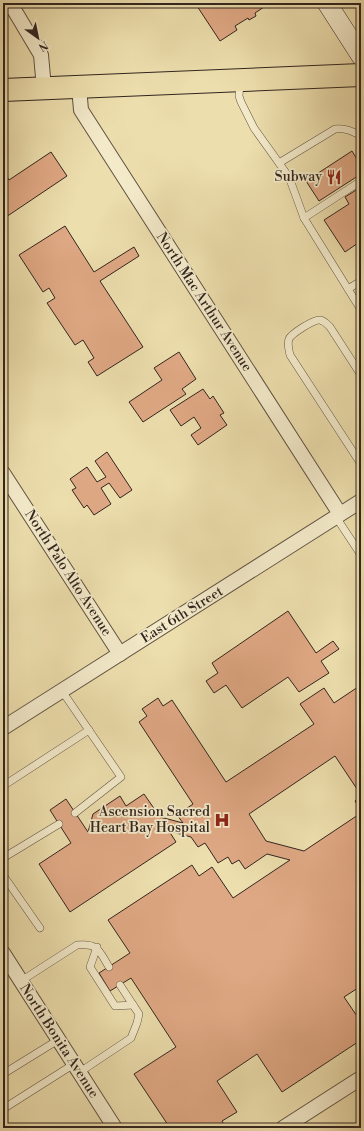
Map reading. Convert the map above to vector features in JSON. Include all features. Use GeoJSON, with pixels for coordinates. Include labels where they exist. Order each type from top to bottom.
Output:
{"type":"FeatureCollection","features":[{"type":"Feature","properties":{"kind":"main road"},"geometry":{"type":"LineString","coordinates":[[3,90],[361,75]]}},
{"type":"Feature","properties":{"kind":"street"},"geometry":{"type":"LineString","coordinates":[[10,3],[42,55],[44,88]]}},
{"type":"Feature","properties":{"kind":"street"},"geometry":{"type":"LineString","coordinates":[[327,3],[361,56]]}},
{"type":"Feature","properties":{"kind":"street","name":"North Mac Arthur Avenue"},"geometry":{"type":"LineString","coordinates":[[79,87],[81,110],[338,516]]}},
{"type":"Feature","properties":{"kind":"street","name":"North Palo Alto Avenue"},"geometry":{"type":"LineString","coordinates":[[3,472],[120,654]]}},
{"type":"Feature","properties":{"kind":"street","name":"East 6th Street"},"geometry":{"type":"LineString","coordinates":[[3,728],[361,501]]}},
{"type":"Feature","properties":{"kind":"street","name":"North Bonita Avenue"},"geometry":{"type":"LineString","coordinates":[[3,953],[116,1128]]}},
{"type":"Feature","properties":{"kind":"street"},"geometry":{"type":"LineString","coordinates":[[283,1128],[361,1078]]}},
{"type":"Feature","properties":{"kind":"lane"},"geometry":{"type":"LineString","coordinates":[[240,81],[239,96],[254,128],[289,177],[304,218],[361,310]]}},
{"type":"Feature","properties":{"kind":"lane"},"geometry":{"type":"LineString","coordinates":[[279,163],[335,129],[343,128],[361,136]]}},
{"type":"Feature","properties":{"kind":"lane"},"geometry":{"type":"LineString","coordinates":[[304,218],[361,181]]}},
{"type":"Feature","properties":{"kind":"lane"},"geometry":{"type":"LineString","coordinates":[[348,289],[361,281]]}},
{"type":"Feature","properties":{"kind":"lane"},"geometry":{"type":"LineString","coordinates":[[361,375],[330,327],[324,321],[318,320],[310,324],[291,336],[288,340],[290,355],[361,464]]}},
{"type":"Feature","properties":{"kind":"lane","name":"North Mac Arthur Avenue"},"geometry":{"type":"LineString","coordinates":[[338,516],[361,555]]}},
{"type":"Feature","properties":{"kind":"lane"},"geometry":{"type":"LineString","coordinates":[[62,691],[121,777],[75,813]]}},
{"type":"Feature","properties":{"kind":"lane"},"geometry":{"type":"LineString","coordinates":[[3,786],[89,730]]}},
{"type":"Feature","properties":{"kind":"lane"},"geometry":{"type":"LineString","coordinates":[[3,858],[59,824]]}},
{"type":"Feature","properties":{"kind":"lane"},"geometry":{"type":"LineString","coordinates":[[3,874],[40,928]]}},
{"type":"Feature","properties":{"kind":"lane"},"geometry":{"type":"LineString","coordinates":[[21,981],[78,945],[87,944],[97,947],[109,967]]}},
{"type":"Feature","properties":{"kind":"lane"},"geometry":{"type":"LineString","coordinates":[[97,947],[90,967],[110,1000],[115,1006],[133,1005]]}},
{"type":"Feature","properties":{"kind":"lane"},"geometry":{"type":"LineString","coordinates":[[3,1109],[31,1091],[77,1068],[131,1038],[137,1023],[138,1014],[120,984]]}},
{"type":"Feature","properties":{"kind":"lane"},"geometry":{"type":"LineString","coordinates":[[3,1074],[58,1040]]}},
{"type":"Feature","properties":{"kind":"building"},"geometry":{"type":"Polygon","coordinates":[[[195,3],[277,3],[269,8],[267,5],[255,13],[256,16],[249,20],[248,18],[235,26],[237,30],[220,41],[195,3]]]}},
{"type":"Feature","properties":{"kind":"building","name":"Subway"},"geometry":{"type":"Polygon","coordinates":[[[352,151],[361,166],[361,174],[319,201],[306,181],[352,151]]]}},
{"type":"Feature","properties":{"kind":"building"},"geometry":{"type":"Polygon","coordinates":[[[51,152],[67,176],[3,219],[3,170],[9,180],[51,152]]]}},
{"type":"Feature","properties":{"kind":"building"},"geometry":{"type":"Polygon","coordinates":[[[361,187],[361,241],[345,252],[324,220],[349,204],[345,197],[361,187]]]}},
{"type":"Feature","properties":{"kind":"building"},"geometry":{"type":"Polygon","coordinates":[[[65,226],[94,272],[134,247],[139,256],[100,281],[143,347],[97,376],[88,362],[94,358],[83,340],[75,345],[47,303],[55,298],[49,288],[43,292],[19,255],[65,226]]]}},
{"type":"Feature","properties":{"kind":"building"},"geometry":{"type":"Polygon","coordinates":[[[179,352],[196,379],[182,389],[186,394],[143,422],[129,402],[162,380],[154,368],[179,352]]]}},
{"type":"Feature","properties":{"kind":"building"},"geometry":{"type":"Polygon","coordinates":[[[203,389],[210,399],[213,396],[224,413],[220,415],[227,425],[198,445],[191,435],[201,428],[194,417],[181,426],[170,410],[203,389]]]}},
{"type":"Feature","properties":{"kind":"building"},"geometry":{"type":"Polygon","coordinates":[[[107,452],[132,490],[120,498],[109,483],[101,488],[111,504],[94,515],[87,505],[84,508],[72,490],[76,488],[70,479],[87,467],[97,482],[106,477],[95,461],[107,452]]]}},
{"type":"Feature","properties":{"kind":"building"},"geometry":{"type":"Polygon","coordinates":[[[288,611],[316,653],[333,641],[339,649],[321,661],[329,673],[299,692],[288,677],[242,708],[226,685],[214,693],[206,681],[218,673],[212,663],[288,611]]]}},
{"type":"Feature","properties":{"kind":"building","name":"Ascension Sacred Heart Bay Hospital"},"geometry":{"type":"Polygon","coordinates":[[[361,685],[361,795],[335,756],[249,814],[266,841],[304,851],[361,813],[361,986],[344,997],[361,1022],[361,1040],[282,1092],[257,1054],[217,1081],[237,1112],[222,1121],[226,1128],[170,1128],[134,1074],[176,1047],[131,978],[110,991],[99,973],[130,953],[108,920],[192,865],[199,876],[212,867],[233,898],[290,860],[267,854],[245,869],[239,860],[232,864],[228,857],[218,863],[205,843],[198,847],[191,837],[169,831],[176,842],[70,912],[39,864],[71,843],[50,810],[66,799],[88,832],[93,814],[120,796],[126,806],[144,794],[160,817],[183,823],[177,815],[193,804],[139,722],[147,716],[142,709],[158,698],[163,706],[172,700],[226,782],[314,724],[300,704],[324,688],[334,703],[361,685]]]}},
{"type":"Feature","properties":{"kind":"building"},"geometry":{"type":"Polygon","coordinates":[[[361,796],[361,811],[355,801],[361,796]]]}},
{"type":"Feature","properties":{"kind":"place","name":"Subway"},"geometry":{"type":"Point","coordinates":[334,177]}},
{"type":"Feature","properties":{"kind":"place","name":"Ascension Sacred Heart Bay Hospital"},"geometry":{"type":"Point","coordinates":[222,820]}}]}
